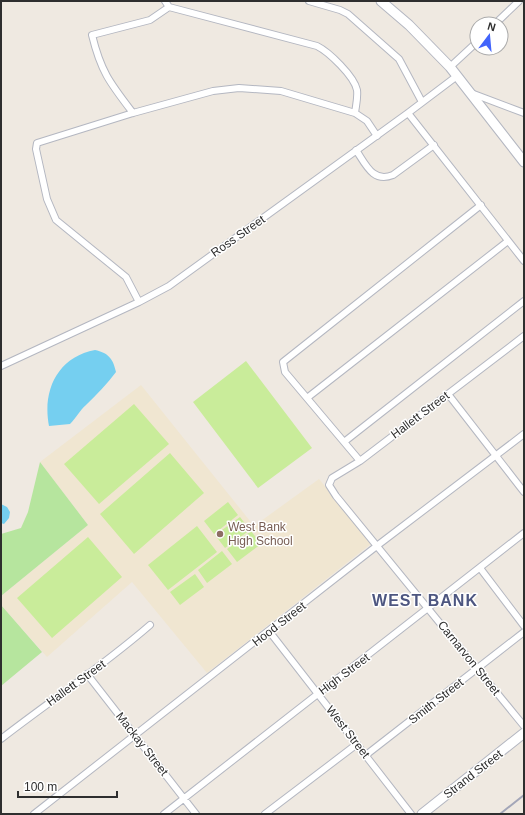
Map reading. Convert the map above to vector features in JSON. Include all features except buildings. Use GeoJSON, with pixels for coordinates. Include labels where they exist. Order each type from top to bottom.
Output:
{"type":"FeatureCollection","features":[{"type":"Feature","properties":{"kind":"street"},"geometry":{"type":"LineString","coordinates":[[165,1],[170,7],[316,46],[327,52],[334,58],[356,88],[357,99],[355,113]]}},
{"type":"Feature","properties":{"kind":"street"},"geometry":{"type":"LineString","coordinates":[[309,1],[340,10],[348,14],[394,54],[402,64],[422,102]]}},
{"type":"Feature","properties":{"kind":"street"},"geometry":{"type":"LineString","coordinates":[[381,1],[408,25],[450,67],[524,162]]}},
{"type":"Feature","properties":{"kind":"street"},"geometry":{"type":"LineString","coordinates":[[503,16],[519,1]]}},
{"type":"Feature","properties":{"kind":"street"},"geometry":{"type":"LineString","coordinates":[[133,113],[106,76],[96,53],[92,35],[150,20],[170,7]]}},
{"type":"Feature","properties":{"kind":"street"},"geometry":{"type":"LineString","coordinates":[[450,67],[469,49]]}},
{"type":"Feature","properties":{"kind":"street","name":"Ross Street"},"geometry":{"type":"LineString","coordinates":[[1,366],[170,286],[457,76]]}},
{"type":"Feature","properties":{"kind":"street"},"geometry":{"type":"LineString","coordinates":[[139,302],[126,277],[56,220],[48,199],[36,149],[36,145],[40,141],[213,91],[239,88],[281,91],[355,113],[367,121],[377,136]]}},
{"type":"Feature","properties":{"kind":"street"},"geometry":{"type":"LineString","coordinates":[[470,92],[524,113]]}},
{"type":"Feature","properties":{"kind":"street"},"geometry":{"type":"LineString","coordinates":[[408,113],[482,205],[524,261]]}},
{"type":"Feature","properties":{"kind":"street"},"geometry":{"type":"LineString","coordinates":[[356,150],[375,174],[380,178],[386,178],[393,175],[434,145]]}},
{"type":"Feature","properties":{"kind":"street"},"geometry":{"type":"LineString","coordinates":[[360,461],[284,370],[284,361],[482,205]]}},
{"type":"Feature","properties":{"kind":"street"},"geometry":{"type":"LineString","coordinates":[[307,398],[508,241]]}},
{"type":"Feature","properties":{"kind":"street"},"geometry":{"type":"LineString","coordinates":[[344,442],[524,301]]}},
{"type":"Feature","properties":{"kind":"street","name":"Hallett Street"},"geometry":{"type":"LineString","coordinates":[[338,498],[330,487],[331,480],[360,461],[524,336]]}},
{"type":"Feature","properties":{"kind":"street"},"geometry":{"type":"LineString","coordinates":[[448,394],[524,492]]}},
{"type":"Feature","properties":{"kind":"street","name":"Hood Street"},"geometry":{"type":"LineString","coordinates":[[34,814],[134,734],[524,434]]}},
{"type":"Feature","properties":{"kind":"street","name":"Carnarvon Street"},"geometry":{"type":"LineString","coordinates":[[338,498],[378,545],[428,609],[524,726]]}},
{"type":"Feature","properties":{"kind":"street","name":"High Street"},"geometry":{"type":"LineString","coordinates":[[164,814],[524,533]]}},
{"type":"Feature","properties":{"kind":"street"},"geometry":{"type":"LineString","coordinates":[[480,568],[524,626]]}},
{"type":"Feature","properties":{"kind":"street","name":"Hallett Street"},"geometry":{"type":"LineString","coordinates":[[1,740],[126,646],[150,626]]}},
{"type":"Feature","properties":{"kind":"street","name":"West Street"},"geometry":{"type":"LineString","coordinates":[[269,631],[410,814]]}},
{"type":"Feature","properties":{"kind":"street","name":"Smith Street"},"geometry":{"type":"LineString","coordinates":[[366,755],[524,632]]}},
{"type":"Feature","properties":{"kind":"street","name":"Mackay Street"},"geometry":{"type":"LineString","coordinates":[[87,674],[196,814]]}},
{"type":"Feature","properties":{"kind":"street","name":"Strand Street"},"geometry":{"type":"LineString","coordinates":[[422,814],[524,733]]}},
{"type":"Feature","properties":{"kind":"street"},"geometry":{"type":"LineString","coordinates":[[265,814],[357,744]]}},
{"type":"Feature","properties":{"kind":"shaded area","name":"West Bank High School"},"geometry":{"type":"Polygon","coordinates":[[[141,385],[254,526],[319,479],[372,543],[207,673],[132,582],[47,657],[1,605],[1,596],[88,525],[40,462],[141,385]]]}},
{"type":"Feature","properties":{"kind":"green space"},"geometry":{"type":"Polygon","coordinates":[[[246,361],[312,448],[258,488],[193,402],[246,361]]]}},
{"type":"Feature","properties":{"kind":"green space"},"geometry":{"type":"Polygon","coordinates":[[[134,404],[169,444],[99,504],[64,464],[134,404]]]}},
{"type":"Feature","properties":{"kind":"green space"},"geometry":{"type":"Polygon","coordinates":[[[170,453],[204,493],[134,554],[100,514],[170,453]]]}},
{"type":"Feature","properties":{"kind":"green space"},"geometry":{"type":"Polygon","coordinates":[[[40,462],[88,525],[1,596],[1,534],[21,528],[28,512],[40,462]]]}},
{"type":"Feature","properties":{"kind":"green space"},"geometry":{"type":"Polygon","coordinates":[[[228,502],[238,515],[214,534],[204,521],[228,502]]]}},
{"type":"Feature","properties":{"kind":"green space"},"geometry":{"type":"Polygon","coordinates":[[[240,517],[250,530],[225,548],[215,535],[240,517]]]}},
{"type":"Feature","properties":{"kind":"green space"},"geometry":{"type":"Polygon","coordinates":[[[197,526],[217,552],[168,590],[148,565],[197,526]]]}},
{"type":"Feature","properties":{"kind":"green space"},"geometry":{"type":"Polygon","coordinates":[[[251,531],[261,544],[237,562],[227,549],[251,531]]]}},
{"type":"Feature","properties":{"kind":"green space"},"geometry":{"type":"Polygon","coordinates":[[[88,537],[122,577],[52,638],[17,598],[88,537]]]}},
{"type":"Feature","properties":{"kind":"green space"},"geometry":{"type":"Polygon","coordinates":[[[222,551],[232,564],[207,583],[198,570],[222,551]]]}},
{"type":"Feature","properties":{"kind":"green space"},"geometry":{"type":"Polygon","coordinates":[[[195,574],[204,587],[180,605],[170,592],[195,574]]]}},
{"type":"Feature","properties":{"kind":"green space"},"geometry":{"type":"Polygon","coordinates":[[[1,605],[42,652],[1,686],[1,605]]]}},
{"type":"Feature","properties":{"kind":"water"},"geometry":{"type":"Polygon","coordinates":[[[95,350],[109,357],[116,372],[70,424],[49,426],[47,413],[48,400],[56,377],[62,368],[71,360],[82,354],[95,350]]]}},
{"type":"Feature","properties":{"kind":"water"},"geometry":{"type":"Polygon","coordinates":[[[1,504],[7,507],[10,512],[9,518],[4,524],[1,523],[1,504]]]}},
{"type":"Feature","properties":{"kind":"railway"},"geometry":{"type":"LineString","coordinates":[[500,814],[524,795]]}},
{"type":"Feature","properties":{"kind":"place","name":"West Bank High School"},"geometry":{"type":"Point","coordinates":[220,534]}},
{"type":"Feature","properties":{"kind":"district","name":"WEST BANK"},"geometry":{"type":"Point","coordinates":[425,600]}}]}
